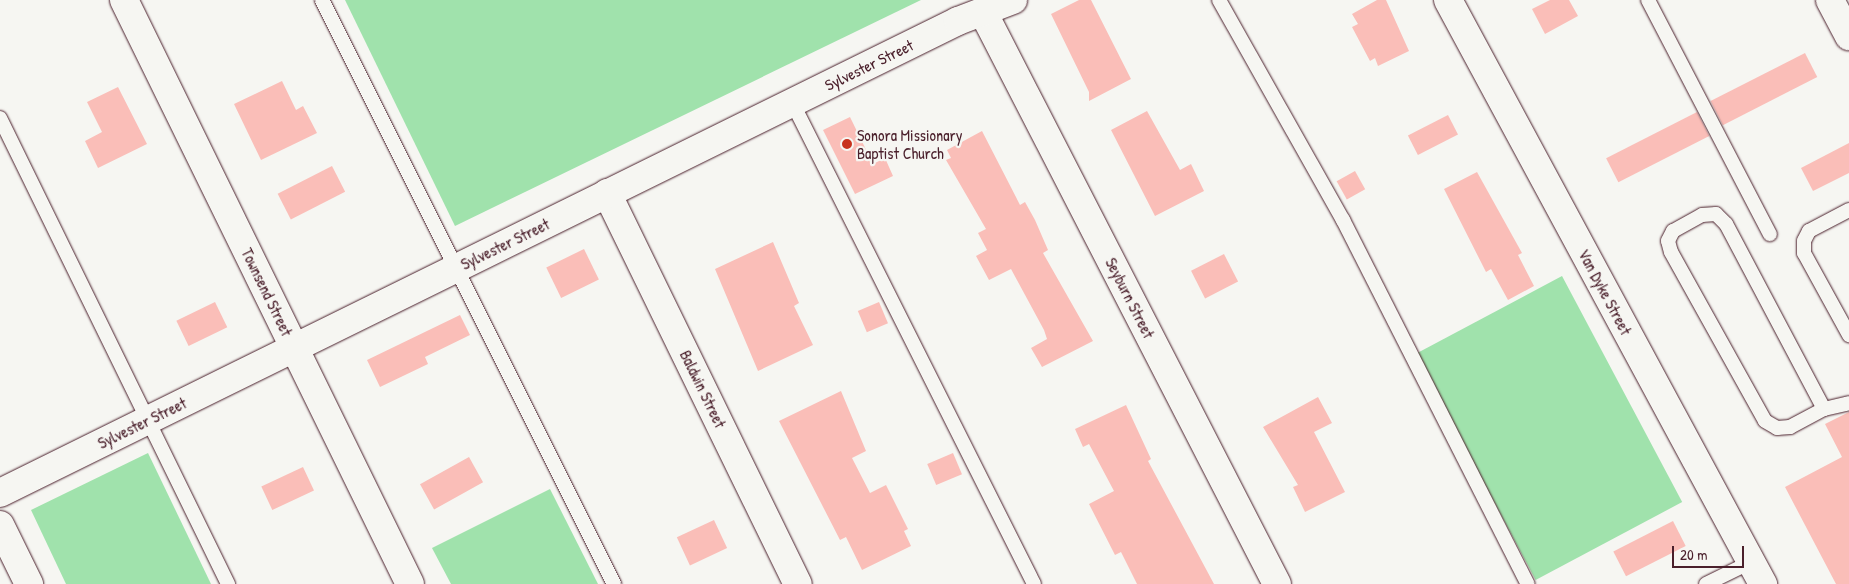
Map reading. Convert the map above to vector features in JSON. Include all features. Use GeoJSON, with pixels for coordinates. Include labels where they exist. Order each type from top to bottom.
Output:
{"type":"FeatureCollection","features":[{"type":"Feature","properties":{"kind":"street","name":"Townsend Street"},"geometry":{"type":"LineString","coordinates":[[124,0],[410,584]]}},
{"type":"Feature","properties":{"kind":"street","name":"Sylvester Street"},"geometry":{"type":"LineString","coordinates":[[0,493],[792,102],[983,12],[1013,0]]}},
{"type":"Feature","properties":{"kind":"street","name":"Van Dyke Street"},"geometry":{"type":"LineString","coordinates":[[1448,0],[1757,573]]}},
{"type":"Feature","properties":{"kind":"street"},"geometry":{"type":"LineString","coordinates":[[1830,0],[1849,36]]}},
{"type":"Feature","properties":{"kind":"street","name":"Seyburn Street"},"geometry":{"type":"LineString","coordinates":[[983,12],[1277,584]]}},
{"type":"Feature","properties":{"kind":"street","name":"Baldwin Street"},"geometry":{"type":"LineString","coordinates":[[607,193],[798,584]]}},
{"type":"Feature","properties":{"kind":"street"},"geometry":{"type":"LineString","coordinates":[[0,525],[29,584]]}},
{"type":"Feature","properties":{"kind":"lane"},"geometry":{"type":"LineString","coordinates":[[322,0],[454,269],[614,584]]}},
{"type":"Feature","properties":{"kind":"lane"},"geometry":{"type":"LineString","coordinates":[[1220,0],[1343,220],[1528,584]]}},
{"type":"Feature","properties":{"kind":"lane"},"geometry":{"type":"LineString","coordinates":[[1648,0],[1770,234]]}},
{"type":"Feature","properties":{"kind":"lane"},"geometry":{"type":"LineString","coordinates":[[792,102],[1034,584]]}},
{"type":"Feature","properties":{"kind":"lane"},"geometry":{"type":"LineString","coordinates":[[0,118],[149,419],[228,584]]}},
{"type":"Feature","properties":{"kind":"lane"},"geometry":{"type":"LineString","coordinates":[[1849,210],[1809,231],[1804,253],[1849,335]]}},
{"type":"Feature","properties":{"kind":"lane"},"geometry":{"type":"LineString","coordinates":[[1824,409],[1726,224],[1716,214],[1702,215],[1673,231],[1668,241],[1671,252],[1764,421],[1777,428],[1790,427],[1824,409],[1849,403]]}},
{"type":"Feature","properties":{"kind":"lane"},"geometry":{"type":"LineString","coordinates":[[1706,584],[1757,573]]}},
{"type":"Feature","properties":{"kind":"green space"},"geometry":{"type":"Polygon","coordinates":[[[345,0],[921,0],[455,226],[345,0]]]}},
{"type":"Feature","properties":{"kind":"green space"},"geometry":{"type":"Polygon","coordinates":[[[1562,276],[1682,502],[1536,580],[1415,354],[1562,276]]]}},
{"type":"Feature","properties":{"kind":"green space"},"geometry":{"type":"Polygon","coordinates":[[[148,453],[211,584],[66,584],[31,510],[148,453]]]}},
{"type":"Feature","properties":{"kind":"green space"},"geometry":{"type":"Polygon","coordinates":[[[550,489],[598,584],[451,584],[432,548],[550,489]]]}},
{"type":"Feature","properties":{"kind":"building"},"geometry":{"type":"Polygon","coordinates":[[[1079,0],[1091,0],[1131,79],[1089,101],[1089,92],[1051,14],[1079,0]]]}},
{"type":"Feature","properties":{"kind":"building"},"geometry":{"type":"Polygon","coordinates":[[[1377,0],[1386,0],[1409,51],[1378,66],[1375,58],[1370,61],[1352,27],[1358,24],[1352,14],[1377,0]]]}},
{"type":"Feature","properties":{"kind":"building"},"geometry":{"type":"Polygon","coordinates":[[[1550,0],[1569,0],[1578,16],[1545,34],[1532,9],[1550,0]]]}},
{"type":"Feature","properties":{"kind":"building"},"geometry":{"type":"Polygon","coordinates":[[[1805,53],[1817,77],[1723,125],[1711,101],[1805,53]]]}},
{"type":"Feature","properties":{"kind":"building"},"geometry":{"type":"Polygon","coordinates":[[[282,81],[296,110],[303,106],[317,133],[261,160],[234,104],[282,81]]]}},
{"type":"Feature","properties":{"kind":"building"},"geometry":{"type":"Polygon","coordinates":[[[118,87],[147,144],[98,168],[85,141],[102,132],[87,102],[118,87]]]}},
{"type":"Feature","properties":{"kind":"building"},"geometry":{"type":"Polygon","coordinates":[[[1147,111],[1180,170],[1191,164],[1204,191],[1155,216],[1111,130],[1147,111]]]}},
{"type":"Feature","properties":{"kind":"building"},"geometry":{"type":"Polygon","coordinates":[[[1697,112],[1709,136],[1618,182],[1606,158],[1697,112]]]}},
{"type":"Feature","properties":{"kind":"building"},"geometry":{"type":"Polygon","coordinates":[[[1448,115],[1458,135],[1418,155],[1408,135],[1448,115]]]}},
{"type":"Feature","properties":{"kind":"building","name":"Sonora Missionary Baptist Church"},"geometry":{"type":"Polygon","coordinates":[[[850,117],[873,164],[885,158],[893,176],[855,194],[823,130],[850,117]]]}},
{"type":"Feature","properties":{"kind":"building"},"geometry":{"type":"Polygon","coordinates":[[[982,131],[1020,205],[1025,202],[1035,220],[1048,250],[1043,253],[1093,341],[1042,367],[1031,348],[1047,339],[1044,330],[1011,269],[989,280],[976,256],[987,250],[978,233],[986,229],[946,160],[951,158],[947,150],[982,131]]]}},
{"type":"Feature","properties":{"kind":"building"},"geometry":{"type":"Polygon","coordinates":[[[1849,143],[1849,173],[1813,191],[1801,168],[1849,143]]]}},
{"type":"Feature","properties":{"kind":"building"},"geometry":{"type":"Polygon","coordinates":[[[332,166],[345,192],[291,220],[278,194],[332,166]]]}},
{"type":"Feature","properties":{"kind":"building"},"geometry":{"type":"Polygon","coordinates":[[[1355,171],[1365,189],[1347,200],[1337,181],[1355,171]]]}},
{"type":"Feature","properties":{"kind":"building"},"geometry":{"type":"Polygon","coordinates":[[[1477,172],[1522,253],[1518,255],[1534,286],[1508,300],[1491,269],[1486,272],[1444,189],[1477,172]]]}},
{"type":"Feature","properties":{"kind":"building"},"geometry":{"type":"Polygon","coordinates":[[[773,242],[799,303],[794,306],[813,345],[758,371],[715,269],[773,242]]]}},
{"type":"Feature","properties":{"kind":"building"},"geometry":{"type":"Polygon","coordinates":[[[584,249],[599,280],[561,298],[546,267],[584,249]]]}},
{"type":"Feature","properties":{"kind":"building"},"geometry":{"type":"Polygon","coordinates":[[[1224,254],[1238,282],[1205,298],[1191,271],[1224,254]]]}},
{"type":"Feature","properties":{"kind":"building"},"geometry":{"type":"Polygon","coordinates":[[[215,302],[227,327],[189,346],[176,321],[215,302]]]}},
{"type":"Feature","properties":{"kind":"building"},"geometry":{"type":"Polygon","coordinates":[[[879,302],[888,323],[867,332],[858,311],[879,302]]]}},
{"type":"Feature","properties":{"kind":"building"},"geometry":{"type":"Polygon","coordinates":[[[460,315],[470,335],[425,357],[428,364],[380,387],[367,360],[460,315]]]}},
{"type":"Feature","properties":{"kind":"building"},"geometry":{"type":"Polygon","coordinates":[[[841,391],[866,451],[852,458],[870,493],[886,485],[908,529],[904,531],[911,546],[862,570],[846,537],[840,540],[779,421],[841,391]]]}},
{"type":"Feature","properties":{"kind":"building"},"geometry":{"type":"Polygon","coordinates":[[[1318,397],[1332,423],[1314,432],[1345,492],[1305,512],[1293,487],[1298,485],[1263,427],[1318,397]]]}},
{"type":"Feature","properties":{"kind":"building"},"geometry":{"type":"Polygon","coordinates":[[[1126,405],[1151,459],[1148,461],[1214,584],[1137,584],[1121,552],[1115,555],[1089,504],[1114,491],[1089,444],[1083,447],[1075,429],[1126,405]]]}},
{"type":"Feature","properties":{"kind":"building"},"geometry":{"type":"Polygon","coordinates":[[[1849,412],[1849,584],[1836,584],[1785,487],[1842,457],[1825,424],[1849,412]]]}},
{"type":"Feature","properties":{"kind":"building"},"geometry":{"type":"Polygon","coordinates":[[[953,453],[962,474],[936,485],[927,464],[953,453]]]}},
{"type":"Feature","properties":{"kind":"building"},"geometry":{"type":"Polygon","coordinates":[[[469,457],[483,482],[434,510],[420,484],[469,457]]]}},
{"type":"Feature","properties":{"kind":"building"},"geometry":{"type":"Polygon","coordinates":[[[303,467],[314,491],[272,510],[261,486],[303,467]]]}},
{"type":"Feature","properties":{"kind":"building"},"geometry":{"type":"Polygon","coordinates":[[[714,520],[727,548],[690,565],[677,537],[714,520]]]}},
{"type":"Feature","properties":{"kind":"building"},"geometry":{"type":"Polygon","coordinates":[[[1673,521],[1686,546],[1626,576],[1613,551],[1673,521]]]}},
{"type":"Feature","properties":{"kind":"place","name":"Sonora Missionary Baptist Church"},"geometry":{"type":"Point","coordinates":[847,144]}}]}
